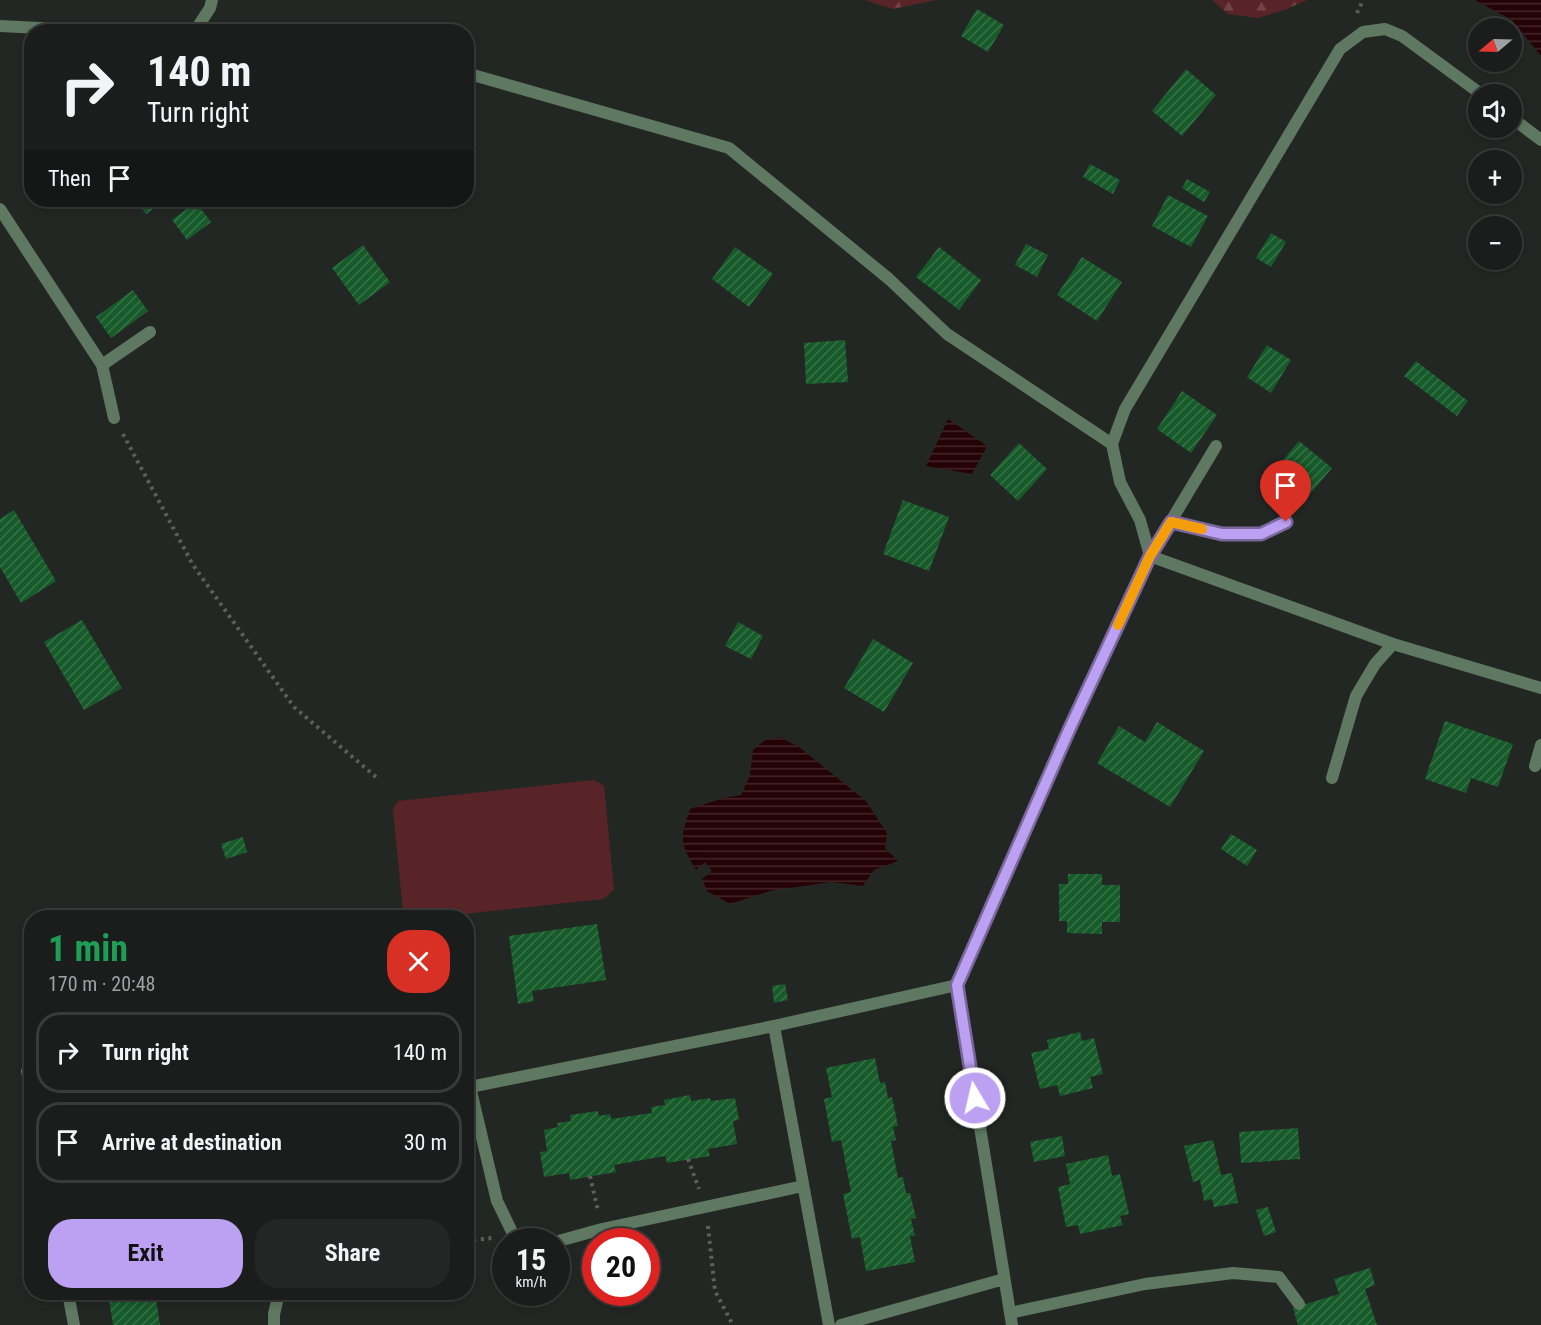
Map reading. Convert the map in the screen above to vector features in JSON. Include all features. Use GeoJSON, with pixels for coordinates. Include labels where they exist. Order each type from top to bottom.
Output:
{"type":"FeatureCollection","features":[{"type":"Feature","properties":{"kind":"lane"},"geometry":{"type":"LineString","coordinates":[[200,24],[210,8],[212,0]]}},
{"type":"Feature","properties":{"kind":"lane"},"geometry":{"type":"LineString","coordinates":[[0,26],[24,27]]}},
{"type":"Feature","properties":{"kind":"lane"},"geometry":{"type":"LineString","coordinates":[[1150,556],[1140,520],[1120,482],[1112,444],[1125,410],[1340,49],[1363,32],[1385,28],[1402,36],[1468,85]]}},
{"type":"Feature","properties":{"kind":"lane"},"geometry":{"type":"LineString","coordinates":[[474,75],[729,148],[890,279],[946,334],[1112,444]]}},
{"type":"Feature","properties":{"kind":"lane"},"geometry":{"type":"LineString","coordinates":[[1522,126],[1541,140]]}},
{"type":"Feature","properties":{"kind":"lane"},"geometry":{"type":"LineString","coordinates":[[0,209],[102,365],[114,418]]}},
{"type":"Feature","properties":{"kind":"lane"},"geometry":{"type":"LineString","coordinates":[[102,365],[150,332]]}},
{"type":"Feature","properties":{"kind":"lane"},"geometry":{"type":"LineString","coordinates":[[1216,446],[1150,556],[1069,730],[957,985],[1011,1319],[1145,1284],[1233,1273],[1279,1277],[1299,1304]]}},
{"type":"Feature","properties":{"kind":"lane"},"geometry":{"type":"LineString","coordinates":[[1171,522],[1222,534],[1261,534],[1286,522]]}},
{"type":"Feature","properties":{"kind":"lane"},"geometry":{"type":"LineString","coordinates":[[1150,556],[1393,644],[1541,688]]}},
{"type":"Feature","properties":{"kind":"lane"},"geometry":{"type":"LineString","coordinates":[[1332,778],[1356,696],[1375,664],[1393,644]]}},
{"type":"Feature","properties":{"kind":"lane"},"geometry":{"type":"LineString","coordinates":[[1535,766],[1541,745]]}},
{"type":"Feature","properties":{"kind":"lane"},"geometry":{"type":"LineString","coordinates":[[474,1087],[774,1026],[957,985]]}},
{"type":"Feature","properties":{"kind":"lane"},"geometry":{"type":"LineString","coordinates":[[774,1026],[829,1325]]}},
{"type":"Feature","properties":{"kind":"lane"},"geometry":{"type":"LineString","coordinates":[[474,1112],[496,1201],[510,1228]]}},
{"type":"Feature","properties":{"kind":"lane"},"geometry":{"type":"LineString","coordinates":[[611,1228],[803,1186]]}},
{"type":"Feature","properties":{"kind":"lane"},"geometry":{"type":"LineString","coordinates":[[841,1325],[1004,1279]]}},
{"type":"Feature","properties":{"kind":"lane"},"geometry":{"type":"LineString","coordinates":[[69,1300],[74,1325]]}},
{"type":"Feature","properties":{"kind":"lane"},"geometry":{"type":"LineString","coordinates":[[274,1325],[277,1300]]}},
{"type":"Feature","properties":{"kind":"path"},"geometry":{"type":"LineString","coordinates":[[114,418],[193,565],[294,707],[376,777]]}},
{"type":"Feature","properties":{"kind":"path"},"geometry":{"type":"LineString","coordinates":[[688,1159],[706,1208],[715,1291],[733,1325]]}},
{"type":"Feature","properties":{"kind":"path"},"geometry":{"type":"LineString","coordinates":[[590,1176],[602,1228]]}},
{"type":"Feature","properties":{"kind":"green space"},"geometry":{"type":"Polygon","coordinates":[[[865,0],[936,0],[892,9],[865,0]]]}},
{"type":"Feature","properties":{"kind":"green space"},"geometry":{"type":"Polygon","coordinates":[[[1212,0],[1307,0],[1258,18],[1228,14],[1212,0]]]}},
{"type":"Feature","properties":{"kind":"green space"},"geometry":{"type":"Polygon","coordinates":[[[594,780],[604,786],[614,890],[603,899],[474,913],[474,910],[403,910],[393,809],[398,801],[594,780]]]}},
{"type":"Feature","properties":{"kind":"shaded area"},"geometry":{"type":"Polygon","coordinates":[[[1475,0],[1541,0],[1541,56],[1522,32],[1522,18],[1508,18],[1475,0]]]}},
{"type":"Feature","properties":{"kind":"shaded area"},"geometry":{"type":"Polygon","coordinates":[[[948,419],[987,446],[972,474],[926,466],[948,419]]]}},
{"type":"Feature","properties":{"kind":"shaded area"},"geometry":{"type":"Polygon","coordinates":[[[780,737],[799,747],[866,801],[887,833],[885,848],[898,861],[874,870],[863,886],[831,882],[770,891],[730,904],[707,891],[702,879],[712,871],[705,862],[696,870],[686,853],[683,835],[690,809],[723,798],[741,795],[750,775],[753,750],[765,740],[780,737]]]}},
{"type":"Feature","properties":{"kind":"building"},"geometry":{"type":"Polygon","coordinates":[[[977,9],[1004,25],[988,52],[961,36],[977,9]]]}},
{"type":"Feature","properties":{"kind":"building"},"geometry":{"type":"Polygon","coordinates":[[[1186,69],[1216,95],[1182,136],[1152,111],[1186,69]]]}},
{"type":"Feature","properties":{"kind":"building"},"geometry":{"type":"Polygon","coordinates":[[[1090,164],[1120,180],[1113,194],[1083,177],[1090,164]]]}},
{"type":"Feature","properties":{"kind":"building"},"geometry":{"type":"Polygon","coordinates":[[[1187,179],[1210,192],[1204,202],[1182,188],[1187,179]]]}},
{"type":"Feature","properties":{"kind":"building"},"geometry":{"type":"Polygon","coordinates":[[[1168,195],[1208,216],[1191,247],[1152,226],[1168,195]]]}},
{"type":"Feature","properties":{"kind":"building"},"geometry":{"type":"Polygon","coordinates":[[[140,207],[156,207],[146,214],[140,207]]]}},
{"type":"Feature","properties":{"kind":"building"},"geometry":{"type":"Polygon","coordinates":[[[189,207],[200,207],[211,222],[187,240],[172,220],[189,207]]]}},
{"type":"Feature","properties":{"kind":"building"},"geometry":{"type":"Polygon","coordinates":[[[1271,233],[1286,242],[1271,267],[1256,258],[1271,233]]]}},
{"type":"Feature","properties":{"kind":"building"},"geometry":{"type":"Polygon","coordinates":[[[1026,244],[1048,255],[1037,277],[1015,265],[1026,244]]]}},
{"type":"Feature","properties":{"kind":"building"},"geometry":{"type":"Polygon","coordinates":[[[363,245],[390,282],[359,305],[332,268],[363,245]]]}},
{"type":"Feature","properties":{"kind":"building"},"geometry":{"type":"Polygon","coordinates":[[[735,247],[773,274],[749,307],[712,279],[735,247]]]}},
{"type":"Feature","properties":{"kind":"building"},"geometry":{"type":"Polygon","coordinates":[[[939,247],[981,280],[959,310],[916,277],[939,247]]]}},
{"type":"Feature","properties":{"kind":"building"},"geometry":{"type":"Polygon","coordinates":[[[1082,257],[1122,282],[1097,321],[1057,295],[1082,257]]]}},
{"type":"Feature","properties":{"kind":"building"},"geometry":{"type":"Polygon","coordinates":[[[133,290],[148,311],[111,338],[96,317],[133,290]]]}},
{"type":"Feature","properties":{"kind":"building"},"geometry":{"type":"Polygon","coordinates":[[[845,340],[848,382],[806,384],[804,343],[845,340]]]}},
{"type":"Feature","properties":{"kind":"building"},"geometry":{"type":"Polygon","coordinates":[[[1267,345],[1291,360],[1271,393],[1247,377],[1267,345]]]}},
{"type":"Feature","properties":{"kind":"building"},"geometry":{"type":"Polygon","coordinates":[[[1416,361],[1468,401],[1457,416],[1404,376],[1416,361]]]}},
{"type":"Feature","properties":{"kind":"building"},"geometry":{"type":"Polygon","coordinates":[[[1182,391],[1217,415],[1191,453],[1157,429],[1182,391]]]}},
{"type":"Feature","properties":{"kind":"building"},"geometry":{"type":"Polygon","coordinates":[[[1299,441],[1332,468],[1295,512],[1262,485],[1299,441]]]}},
{"type":"Feature","properties":{"kind":"building"},"geometry":{"type":"Polygon","coordinates":[[[1019,443],[1047,469],[1018,501],[990,475],[1019,443]]]}},
{"type":"Feature","properties":{"kind":"building"},"geometry":{"type":"Polygon","coordinates":[[[903,500],[949,517],[929,571],[883,554],[903,500]]]}},
{"type":"Feature","properties":{"kind":"building"},"geometry":{"type":"Polygon","coordinates":[[[14,510],[56,581],[21,603],[0,567],[0,519],[14,510]]]}},
{"type":"Feature","properties":{"kind":"building"},"geometry":{"type":"Polygon","coordinates":[[[82,620],[122,688],[84,710],[44,642],[82,620]]]}},
{"type":"Feature","properties":{"kind":"building"},"geometry":{"type":"Polygon","coordinates":[[[738,622],[763,636],[751,659],[725,646],[738,622]]]}},
{"type":"Feature","properties":{"kind":"building"},"geometry":{"type":"Polygon","coordinates":[[[873,639],[913,663],[884,712],[844,688],[873,639]]]}},
{"type":"Feature","properties":{"kind":"building"},"geometry":{"type":"Polygon","coordinates":[[[1445,721],[1513,744],[1498,787],[1471,778],[1466,793],[1425,779],[1445,721]]]}},
{"type":"Feature","properties":{"kind":"building"},"geometry":{"type":"Polygon","coordinates":[[[1157,722],[1204,751],[1170,807],[1097,763],[1119,726],[1145,742],[1157,722]]]}},
{"type":"Feature","properties":{"kind":"building"},"geometry":{"type":"Polygon","coordinates":[[[1231,834],[1257,850],[1247,866],[1221,849],[1231,834]]]}},
{"type":"Feature","properties":{"kind":"building"},"geometry":{"type":"Polygon","coordinates":[[[243,837],[247,852],[226,859],[221,844],[243,837]]]}},
{"type":"Feature","properties":{"kind":"building"},"geometry":{"type":"Polygon","coordinates":[[[1068,874],[1102,874],[1102,885],[1120,885],[1120,922],[1102,922],[1102,934],[1067,933],[1067,921],[1059,921],[1059,884],[1068,884],[1068,874]]]}},
{"type":"Feature","properties":{"kind":"building"},"geometry":{"type":"Polygon","coordinates":[[[597,924],[606,980],[532,991],[534,1001],[518,1004],[509,936],[597,924]]]}},
{"type":"Feature","properties":{"kind":"building"},"geometry":{"type":"Polygon","coordinates":[[[785,984],[788,1000],[774,1003],[772,986],[785,984]]]}},
{"type":"Feature","properties":{"kind":"building"},"geometry":{"type":"Polygon","coordinates":[[[1080,1032],[1082,1041],[1094,1038],[1103,1074],[1090,1077],[1093,1088],[1060,1096],[1057,1085],[1040,1089],[1031,1053],[1049,1049],[1047,1040],[1080,1032]]]}},
{"type":"Feature","properties":{"kind":"building"},"geometry":{"type":"Polygon","coordinates":[[[875,1058],[880,1083],[885,1082],[888,1098],[892,1097],[898,1126],[893,1127],[896,1140],[891,1141],[898,1178],[903,1177],[906,1193],[910,1193],[916,1218],[911,1219],[915,1236],[910,1236],[915,1262],[866,1271],[860,1237],[852,1239],[843,1194],[851,1192],[841,1140],[832,1142],[824,1099],[832,1097],[826,1068],[875,1058]]]}},
{"type":"Feature","properties":{"kind":"building"},"geometry":{"type":"Polygon","coordinates":[[[690,1095],[691,1101],[735,1098],[739,1120],[733,1121],[737,1144],[708,1149],[710,1156],[667,1163],[665,1156],[614,1165],[616,1172],[570,1180],[569,1173],[544,1177],[540,1152],[547,1151],[544,1130],[558,1127],[557,1123],[571,1121],[570,1115],[598,1111],[599,1116],[610,1114],[611,1119],[652,1113],[651,1107],[665,1105],[664,1100],[690,1095]]]}},
{"type":"Feature","properties":{"kind":"building"},"geometry":{"type":"Polygon","coordinates":[[[1298,1128],[1300,1159],[1241,1163],[1239,1132],[1298,1128]]]}},
{"type":"Feature","properties":{"kind":"building"},"geometry":{"type":"Polygon","coordinates":[[[1062,1136],[1065,1156],[1034,1162],[1030,1142],[1062,1136]]]}},
{"type":"Feature","properties":{"kind":"building"},"geometry":{"type":"Polygon","coordinates":[[[1213,1140],[1221,1175],[1232,1173],[1238,1203],[1214,1207],[1212,1199],[1204,1201],[1200,1180],[1193,1182],[1184,1146],[1213,1140]]]}},
{"type":"Feature","properties":{"kind":"building"},"geometry":{"type":"Polygon","coordinates":[[[1108,1155],[1112,1176],[1120,1174],[1129,1214],[1120,1216],[1123,1225],[1080,1234],[1078,1225],[1066,1227],[1058,1187],[1070,1184],[1066,1164],[1108,1155]]]}},
{"type":"Feature","properties":{"kind":"building"},"geometry":{"type":"Polygon","coordinates":[[[1268,1207],[1276,1232],[1264,1236],[1256,1210],[1268,1207]]]}},
{"type":"Feature","properties":{"kind":"building"},"geometry":{"type":"Polygon","coordinates":[[[1370,1268],[1375,1285],[1365,1289],[1377,1325],[1298,1325],[1293,1308],[1339,1294],[1334,1279],[1370,1268]]]}},
{"type":"Feature","properties":{"kind":"building"},"geometry":{"type":"Polygon","coordinates":[[[109,1300],[156,1300],[160,1325],[113,1325],[109,1300]]]}},
{"type":"Feature","properties":{"kind":"slow traffic"},"geometry":{"type":"LineString","coordinates":[[1118,625],[1150,556],[1171,522],[1202,529]]}},
{"type":"Feature","properties":{"kind":"route"},"geometry":{"type":"LineString","coordinates":[[975,1098],[957,985],[1069,730],[1150,556],[1171,522],[1222,534],[1261,534],[1286,522]]}}]}
